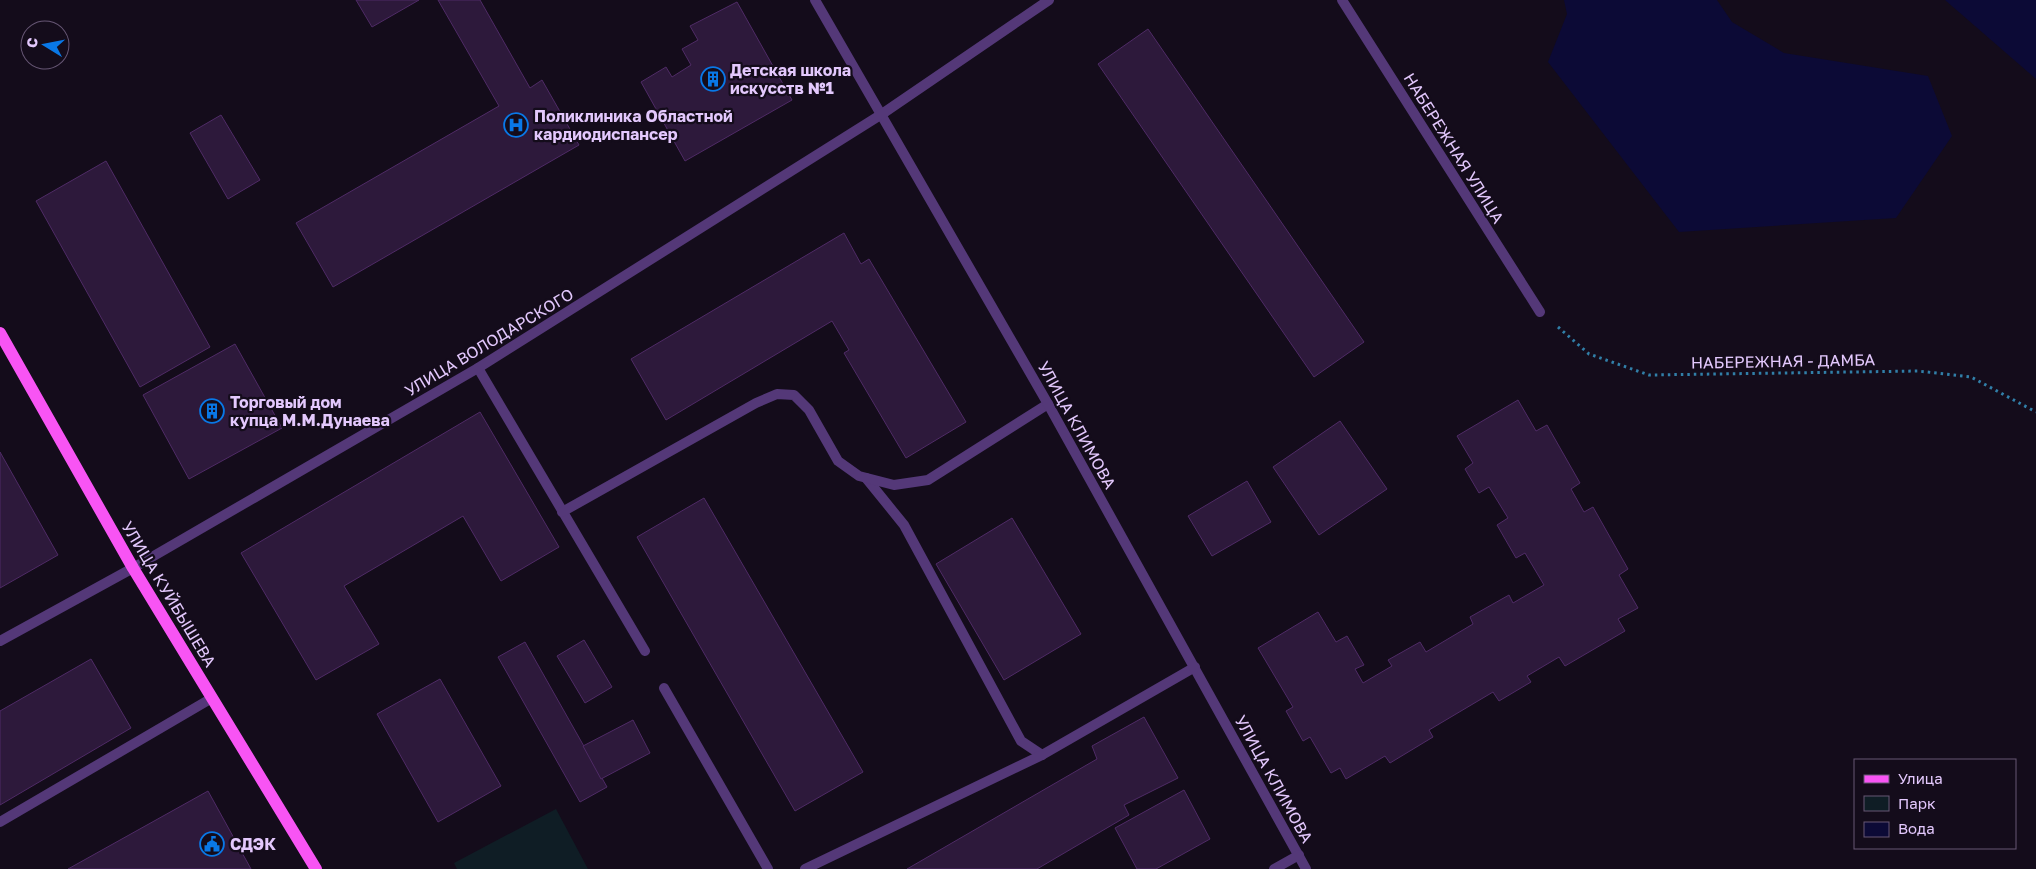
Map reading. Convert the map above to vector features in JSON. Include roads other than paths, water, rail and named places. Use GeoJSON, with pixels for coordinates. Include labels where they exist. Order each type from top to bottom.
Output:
{"type":"FeatureCollection","features":[{"type":"Feature","properties":{"kind":"main road","name":"УЛИЦА КУЙБЫШЕВА"},"geometry":{"type":"LineString","coordinates":[[0,333],[133,568],[316,869]]}},
{"type":"Feature","properties":{"kind":"street","name":"УЛИЦА КЛИМОВА"},"geometry":{"type":"LineString","coordinates":[[815,0],[1048,404],[1306,869]]}},
{"type":"Feature","properties":{"kind":"street"},"geometry":{"type":"LineString","coordinates":[[882,114],[1049,0]]}},
{"type":"Feature","properties":{"kind":"street","name":"НАБЕРЕЖНАЯ УЛИЦА"},"geometry":{"type":"LineString","coordinates":[[1342,0],[1540,312]]}},
{"type":"Feature","properties":{"kind":"street","name":"УЛИЦА ВОЛОДАРСКОГО"},"geometry":{"type":"LineString","coordinates":[[0,641],[133,568],[478,368],[882,114]]}},
{"type":"Feature","properties":{"kind":"street"},"geometry":{"type":"LineString","coordinates":[[478,368],[645,651]]}},
{"type":"Feature","properties":{"kind":"street"},"geometry":{"type":"LineString","coordinates":[[562,512],[756,402],[777,394],[794,395],[809,410],[838,461],[859,476],[894,485],[928,480],[1048,404]]}},
{"type":"Feature","properties":{"kind":"street"},"geometry":{"type":"LineString","coordinates":[[866,478],[904,526],[1021,741],[1042,755]]}},
{"type":"Feature","properties":{"kind":"street"},"geometry":{"type":"LineString","coordinates":[[805,869],[1042,755],[1195,667]]}},
{"type":"Feature","properties":{"kind":"street"},"geometry":{"type":"LineString","coordinates":[[664,688],[768,869]]}},
{"type":"Feature","properties":{"kind":"street"},"geometry":{"type":"LineString","coordinates":[[0,822],[212,698]]}},
{"type":"Feature","properties":{"kind":"street"},"geometry":{"type":"LineString","coordinates":[[1274,869],[1299,855]]}},
{"type":"Feature","properties":{"kind":"water"},"geometry":{"type":"Polygon","coordinates":[[[1564,0],[1717,0],[1732,22],[1784,53],[1928,76],[1952,136],[1896,218],[1679,232],[1548,62],[1567,14],[1564,0]]]}},
{"type":"Feature","properties":{"kind":"water"},"geometry":{"type":"Polygon","coordinates":[[[1945,0],[2036,0],[2036,79],[1945,0]]]}},
{"type":"Feature","properties":{"kind":"place","name":"Детская школа искусств №1"},"geometry":{"type":"Point","coordinates":[713,79]}},
{"type":"Feature","properties":{"kind":"place","name":"Поликлиника Областной кардиодиспансер"},"geometry":{"type":"Point","coordinates":[516,125]}},
{"type":"Feature","properties":{"kind":"place","name":"Торговый дом купца М.М.Дунаева"},"geometry":{"type":"Point","coordinates":[212,411]}},
{"type":"Feature","properties":{"kind":"place","name":"СДЭК"},"geometry":{"type":"Point","coordinates":[212,844]}}]}
